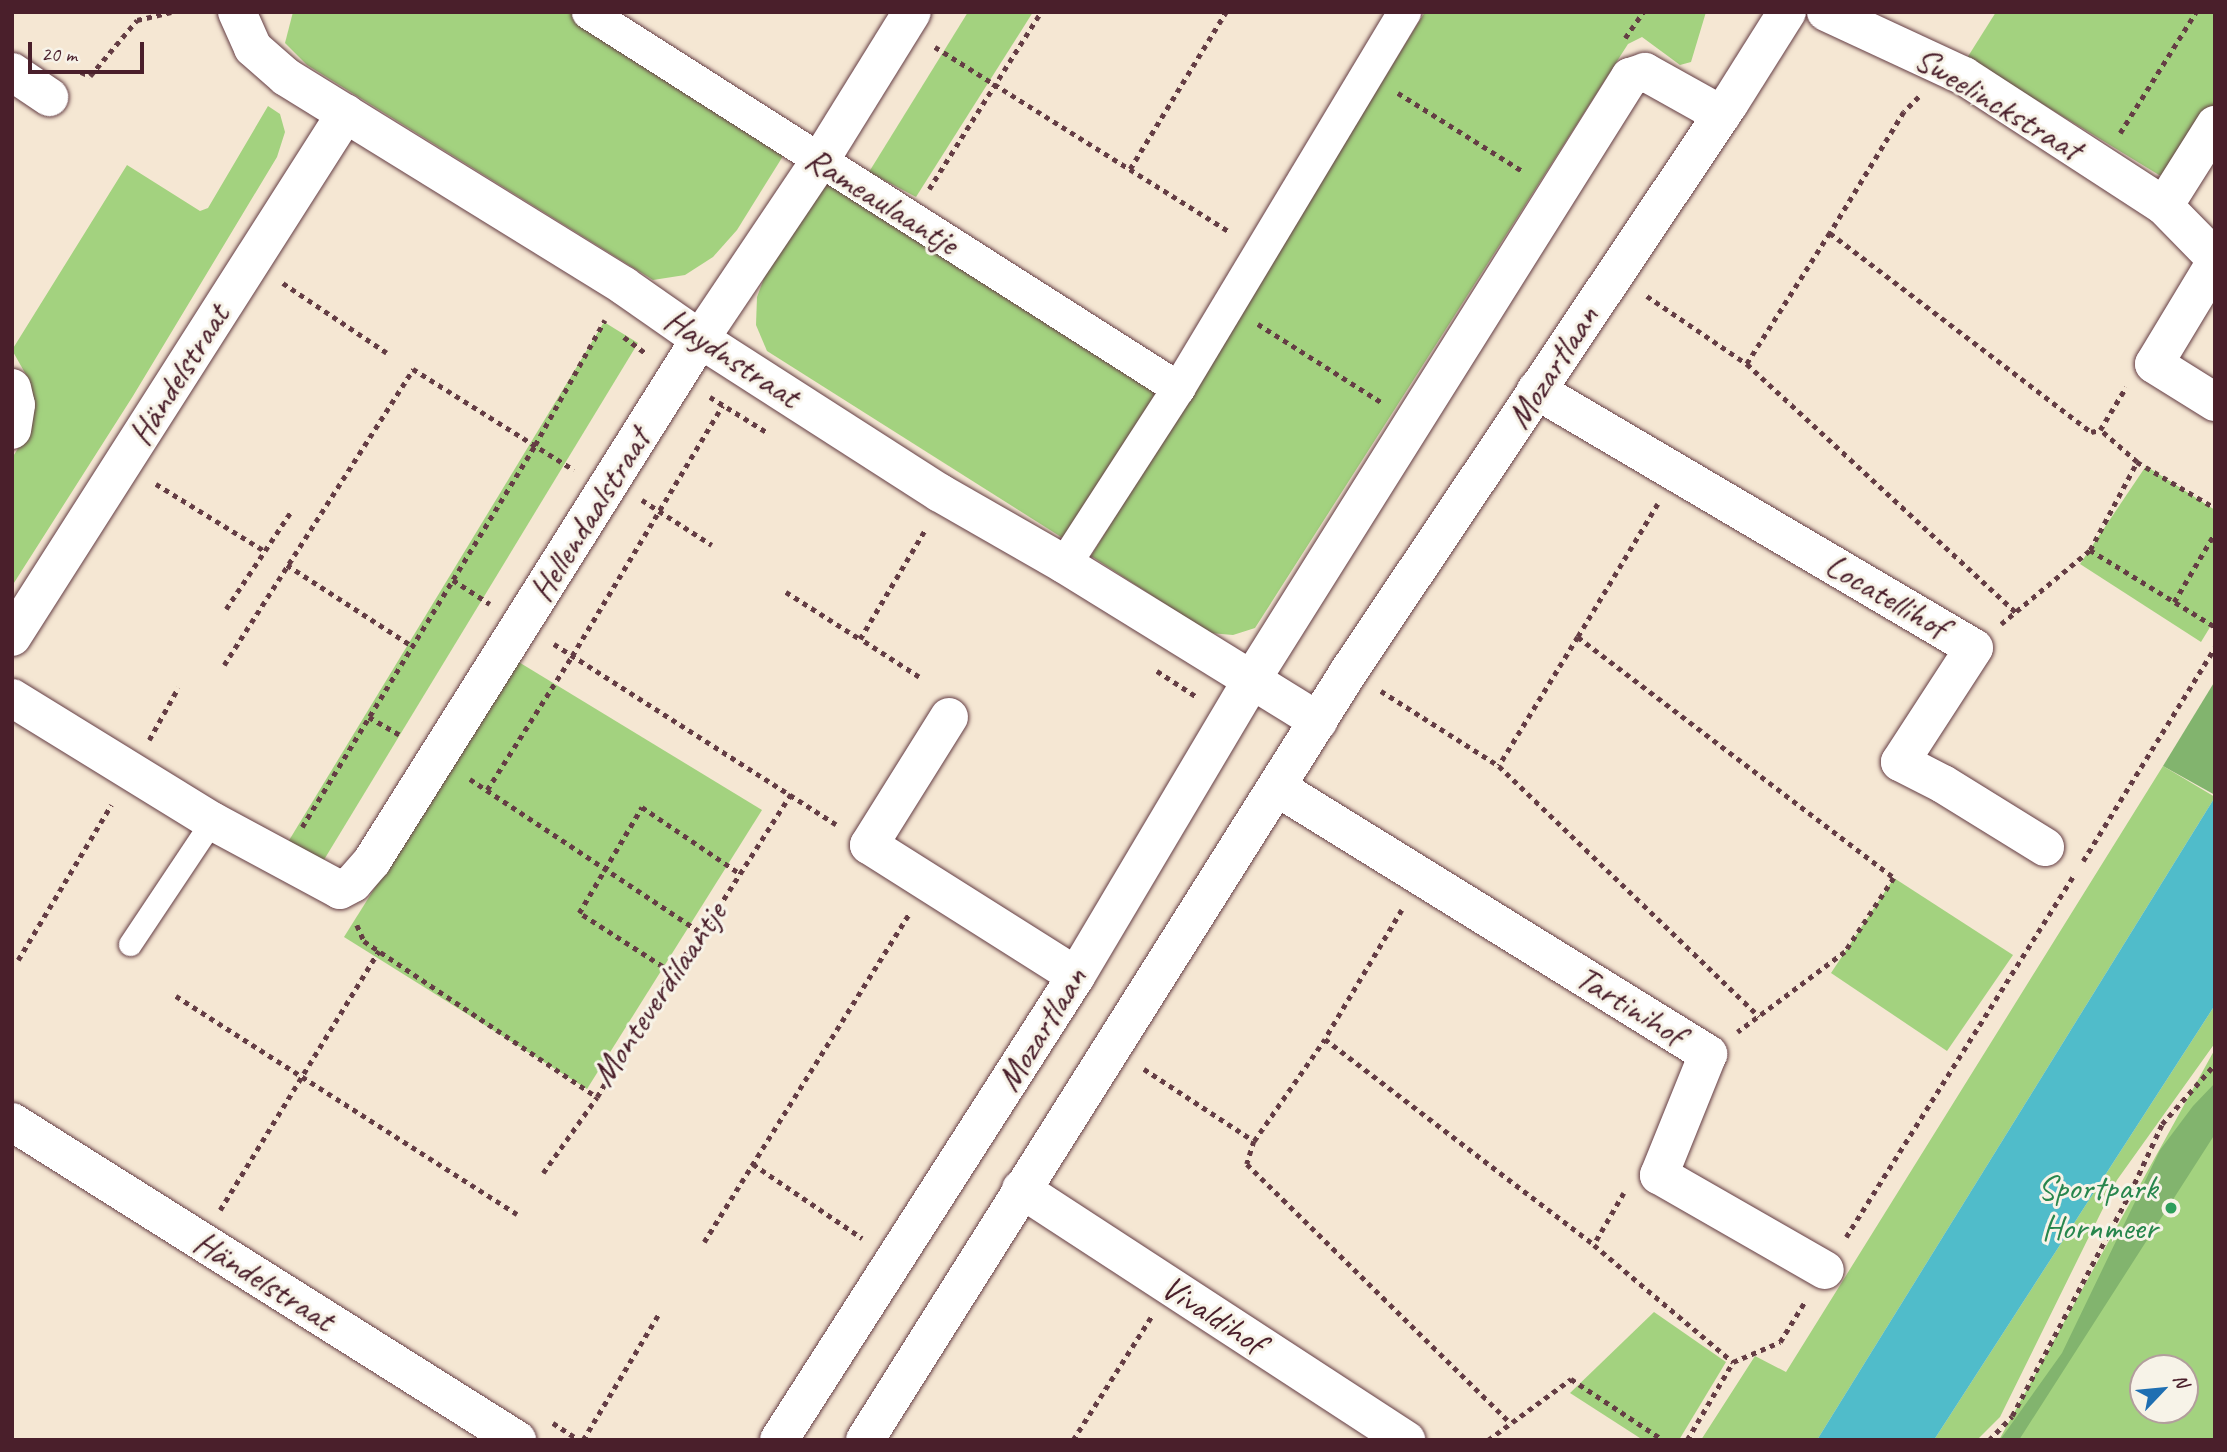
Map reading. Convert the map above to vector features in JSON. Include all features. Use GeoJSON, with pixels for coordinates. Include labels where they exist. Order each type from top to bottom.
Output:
{"type":"FeatureCollection","features":[{"type":"Feature","properties":{"kind":"street","name":"Haydnstraat"},"geometry":{"type":"LineString","coordinates":[[237,12],[253,48],[286,77],[624,286],[700,339],[946,496],[1064,564],[1252,679]]}},
{"type":"Feature","properties":{"kind":"street","name":"Rameaulaantje"},"geometry":{"type":"LineString","coordinates":[[588,12],[818,162],[1178,388]]}},
{"type":"Feature","properties":{"kind":"street"},"geometry":{"type":"LineString","coordinates":[[1064,564],[1178,388],[1404,12]]}},
{"type":"Feature","properties":{"kind":"street","name":"Mozartlaan"},"geometry":{"type":"LineString","coordinates":[[865,1440],[1110,1047],[1278,788],[1349,671],[1722,114],[1787,12]]}},
{"type":"Feature","properties":{"kind":"street","name":"Sweelinckstraat"},"geometry":{"type":"LineString","coordinates":[[1826,12],[1964,76],[2164,206],[2215,260],[2154,364]]}},
{"type":"Feature","properties":{"kind":"street","name":"Hellendaalstraat"},"geometry":{"type":"LineString","coordinates":[[340,890],[353,883],[372,861],[700,339],[818,162],[908,20]]}},
{"type":"Feature","properties":{"kind":"street"},"geometry":{"type":"LineString","coordinates":[[12,72],[49,97]]}},
{"type":"Feature","properties":{"kind":"street","name":"Mozartlaan"},"geometry":{"type":"LineString","coordinates":[[779,1440],[1076,976],[1252,679],[1630,77],[1638,72],[1645,72],[1722,114]]}},
{"type":"Feature","properties":{"kind":"street","name":"Händelstraat"},"geometry":{"type":"LineString","coordinates":[[12,637],[346,113]]}},
{"type":"Feature","properties":{"kind":"street"},"geometry":{"type":"LineString","coordinates":[[2164,206],[2215,125]]}},
{"type":"Feature","properties":{"kind":"street"},"geometry":{"type":"LineString","coordinates":[[2154,364],[2215,402]]}},
{"type":"Feature","properties":{"kind":"street"},"geometry":{"type":"LineString","coordinates":[[12,388],[16,405],[12,430]]}},
{"type":"Feature","properties":{"kind":"street","name":"Locatellihof"},"geometry":{"type":"LineString","coordinates":[[1536,390],[1974,648],[1900,762],[1943,784],[2045,847]]}},
{"type":"Feature","properties":{"kind":"street"},"geometry":{"type":"LineString","coordinates":[[1252,679],[1318,721]]}},
{"type":"Feature","properties":{"kind":"street"},"geometry":{"type":"LineString","coordinates":[[12,698],[212,821],[340,890]]}},
{"type":"Feature","properties":{"kind":"street"},"geometry":{"type":"LineString","coordinates":[[949,717],[869,845],[1076,976]]}},
{"type":"Feature","properties":{"kind":"street","name":"Tartinihof"},"geometry":{"type":"LineString","coordinates":[[1278,788],[1708,1054],[1659,1174]]}},
{"type":"Feature","properties":{"kind":"street","name":"Händelstraat"},"geometry":{"type":"LineString","coordinates":[[12,1122],[517,1440]]}},
{"type":"Feature","properties":{"kind":"street"},"geometry":{"type":"LineString","coordinates":[[1659,1174],[1825,1270]]}},
{"type":"Feature","properties":{"kind":"street","name":"Vivaldihof"},"geometry":{"type":"LineString","coordinates":[[1021,1189],[1406,1440]]}},
{"type":"Feature","properties":{"kind":"lane"},"geometry":{"type":"LineString","coordinates":[[130,944],[212,821]]}},
{"type":"Feature","properties":{"kind":"path"},"geometry":{"type":"LineString","coordinates":[[49,97],[74,70],[90,76],[136,20],[171,12]]}},
{"type":"Feature","properties":{"kind":"path"},"geometry":{"type":"LineString","coordinates":[[910,219],[1041,12]]}},
{"type":"Feature","properties":{"kind":"path"},"geometry":{"type":"LineString","coordinates":[[1130,169],[1226,12]]}},
{"type":"Feature","properties":{"kind":"path"},"geometry":{"type":"LineString","coordinates":[[2101,165],[2196,12]]}},
{"type":"Feature","properties":{"kind":"path"},"geometry":{"type":"LineString","coordinates":[[908,20],[996,84],[1260,251]]}},
{"type":"Feature","properties":{"kind":"path"},"geometry":{"type":"LineString","coordinates":[[1747,365],[1904,112],[1948,68]]}},
{"type":"Feature","properties":{"kind":"path"},"geometry":{"type":"LineString","coordinates":[[1367,74],[1557,193]]}},
{"type":"Feature","properties":{"kind":"path"},"geometry":{"type":"LineString","coordinates":[[1830,233],[2091,432],[2100,430],[2134,373],[2154,364]]}},
{"type":"Feature","properties":{"kind":"path"},"geometry":{"type":"LineString","coordinates":[[250,261],[387,353]]}},
{"type":"Feature","properties":{"kind":"path"},"geometry":{"type":"LineString","coordinates":[[1615,274],[1747,365],[2016,612]]}},
{"type":"Feature","properties":{"kind":"path"},"geometry":{"type":"LineString","coordinates":[[282,859],[535,445],[624,286]]}},
{"type":"Feature","properties":{"kind":"path"},"geometry":{"type":"LineString","coordinates":[[1228,305],[1413,422]]}},
{"type":"Feature","properties":{"kind":"path"},"geometry":{"type":"LineString","coordinates":[[604,322],[677,376]]}},
{"type":"Feature","properties":{"kind":"path"},"geometry":{"type":"LineString","coordinates":[[487,790],[572,656],[745,368]]}},
{"type":"Feature","properties":{"kind":"path"},"geometry":{"type":"LineString","coordinates":[[224,665],[413,369],[605,490]]}},
{"type":"Feature","properties":{"kind":"path"},"geometry":{"type":"LineString","coordinates":[[1974,648],[2090,550],[2137,462],[2100,430]]}},
{"type":"Feature","properties":{"kind":"path"},"geometry":{"type":"LineString","coordinates":[[2133,460],[2215,508]]}},
{"type":"Feature","properties":{"kind":"path"},"geometry":{"type":"LineString","coordinates":[[124,463],[265,551]]}},
{"type":"Feature","properties":{"kind":"path"},"geometry":{"type":"LineString","coordinates":[[1499,766],[1677,473]]}},
{"type":"Feature","properties":{"kind":"path"},"geometry":{"type":"LineString","coordinates":[[860,639],[946,496]]}},
{"type":"Feature","properties":{"kind":"path"},"geometry":{"type":"LineString","coordinates":[[226,609],[292,510]]}},
{"type":"Feature","properties":{"kind":"path"},"geometry":{"type":"LineString","coordinates":[[660,512],[712,545]]}},
{"type":"Feature","properties":{"kind":"path"},"geometry":{"type":"LineString","coordinates":[[2174,602],[2215,533]]}},
{"type":"Feature","properties":{"kind":"path"},"geometry":{"type":"LineString","coordinates":[[2090,550],[2215,627]]}},
{"type":"Feature","properties":{"kind":"path"},"geometry":{"type":"LineString","coordinates":[[287,565],[412,646]]}},
{"type":"Feature","properties":{"kind":"path"},"geometry":{"type":"LineString","coordinates":[[786,592],[919,677]]}},
{"type":"Feature","properties":{"kind":"path"},"geometry":{"type":"LineString","coordinates":[[521,624],[869,845]]}},
{"type":"Feature","properties":{"kind":"path"},"geometry":{"type":"LineString","coordinates":[[1578,637],[1894,878],[1845,952],[1708,1054]]}},
{"type":"Feature","properties":{"kind":"path"},"geometry":{"type":"LineString","coordinates":[[2081,863],[2215,647]]}},
{"type":"Feature","properties":{"kind":"path"},"geometry":{"type":"LineString","coordinates":[[1349,671],[1499,766],[1759,1017]]}},
{"type":"Feature","properties":{"kind":"path"},"geometry":{"type":"LineString","coordinates":[[18,960],[178,688]]}},
{"type":"Feature","properties":{"kind":"path"},"geometry":{"type":"LineString","coordinates":[[437,757],[702,933]]}},
{"type":"Feature","properties":{"kind":"path","name":"Monteverdilaantje"},"geometry":{"type":"LineString","coordinates":[[340,890],[364,941],[597,1097],[671,972],[702,933],[791,794]]}},
{"type":"Feature","properties":{"kind":"path"},"geometry":{"type":"LineString","coordinates":[[671,972],[579,913],[642,807],[739,873]]}},
{"type":"Feature","properties":{"kind":"path"},"geometry":{"type":"LineString","coordinates":[[1687,1440],[1733,1362],[1780,1342],[2074,875]]}},
{"type":"Feature","properties":{"kind":"path"},"geometry":{"type":"LineString","coordinates":[[1422,877],[1325,1040],[1254,1141],[1247,1164],[1511,1423]]}},
{"type":"Feature","properties":{"kind":"path"},"geometry":{"type":"LineString","coordinates":[[704,1242],[928,883]]}},
{"type":"Feature","properties":{"kind":"path"},"geometry":{"type":"LineString","coordinates":[[200,1241],[379,951]]}},
{"type":"Feature","properties":{"kind":"path"},"geometry":{"type":"LineString","coordinates":[[176,996],[517,1214]]}},
{"type":"Feature","properties":{"kind":"path"},"geometry":{"type":"LineString","coordinates":[[1325,1040],[1594,1245],[1733,1362]]}},
{"type":"Feature","properties":{"kind":"path"},"geometry":{"type":"LineString","coordinates":[[1110,1047],[1254,1141]]}},
{"type":"Feature","properties":{"kind":"path"},"geometry":{"type":"LineString","coordinates":[[1989,1440],[2012,1416],[2130,1193],[2162,1124],[2215,1064]]}},
{"type":"Feature","properties":{"kind":"path"},"geometry":{"type":"LineString","coordinates":[[543,1173],[597,1097]]}},
{"type":"Feature","properties":{"kind":"path"},"geometry":{"type":"LineString","coordinates":[[753,1164],[894,1260]]}},
{"type":"Feature","properties":{"kind":"path"},"geometry":{"type":"LineString","coordinates":[[1594,1245],[1625,1191],[1659,1174]]}},
{"type":"Feature","properties":{"kind":"path"},"geometry":{"type":"LineString","coordinates":[[1072,1439],[1171,1287]]}},
{"type":"Feature","properties":{"kind":"path"},"geometry":{"type":"LineString","coordinates":[[583,1440],[658,1315]]}},
{"type":"Feature","properties":{"kind":"path"},"geometry":{"type":"LineString","coordinates":[[1488,1440],[1571,1379],[1663,1440]]}},
{"type":"Feature","properties":{"kind":"green space"},"geometry":{"type":"Polygon","coordinates":[[[293,12],[569,12],[788,148],[737,230],[713,257],[685,275],[653,280],[307,65],[285,43],[293,12]]]}},
{"type":"Feature","properties":{"kind":"green space"},"geometry":{"type":"Polygon","coordinates":[[[968,12],[1033,12],[916,197],[869,172],[968,12]]]}},
{"type":"Feature","properties":{"kind":"green space"},"geometry":{"type":"Polygon","coordinates":[[[1425,12],[1706,12],[1691,62],[1680,65],[1642,37],[1628,44],[1255,628],[1233,635],[1210,633],[1091,556],[1425,12]]]}},
{"type":"Feature","properties":{"kind":"green space"},"geometry":{"type":"Polygon","coordinates":[[[1996,12],[2215,12],[2215,109],[2175,175],[2159,175],[1967,58],[1996,12]]]}},
{"type":"Feature","properties":{"kind":"green space"},"geometry":{"type":"Polygon","coordinates":[[[268,106],[280,114],[285,132],[277,157],[133,396],[12,586],[12,458],[27,434],[34,409],[29,380],[12,350],[127,165],[200,211],[208,208],[268,106]]]}},
{"type":"Feature","properties":{"kind":"green space"},"geometry":{"type":"Polygon","coordinates":[[[823,172],[1164,383],[1069,542],[767,351],[756,325],[757,297],[772,257],[823,172]]]}},
{"type":"Feature","properties":{"kind":"green space"},"geometry":{"type":"Polygon","coordinates":[[[604,322],[638,343],[319,868],[285,847],[604,322]]]}},
{"type":"Feature","properties":{"kind":"green space"},"geometry":{"type":"Polygon","coordinates":[[[2146,466],[2215,510],[2215,619],[2201,642],[2080,564],[2146,466]]]}},
{"type":"Feature","properties":{"kind":"green space"},"geometry":{"type":"Polygon","coordinates":[[[517,661],[762,810],[587,1089],[344,937],[517,661]]]}},
{"type":"Feature","properties":{"kind":"green space"},"geometry":{"type":"Polygon","coordinates":[[[2215,681],[2215,795],[2163,766],[2215,681]]]}},
{"type":"Feature","properties":{"kind":"green space"},"geometry":{"type":"Polygon","coordinates":[[[2163,766],[2215,797],[1817,1440],[1701,1440],[1755,1356],[1786,1372],[2163,766]]]}},
{"type":"Feature","properties":{"kind":"green space"},"geometry":{"type":"Polygon","coordinates":[[[1894,878],[2013,955],[1947,1051],[1831,973],[1894,878]]]}},
{"type":"Feature","properties":{"kind":"green space"},"geometry":{"type":"Polygon","coordinates":[[[2215,1005],[2215,1043],[2117,1180],[2000,1417],[1977,1440],[1934,1440],[2215,1005]]]}},
{"type":"Feature","properties":{"kind":"green space","name":"Sportpark Hornmeer"},"geometry":{"type":"Polygon","coordinates":[[[2215,1049],[2215,1440],[1999,1440],[2215,1049]]]}},
{"type":"Feature","properties":{"kind":"green space"},"geometry":{"type":"Polygon","coordinates":[[[2215,1083],[2215,1134],[2019,1440],[2000,1440],[2062,1353],[2160,1150],[2193,1106],[2215,1083]]]}},
{"type":"Feature","properties":{"kind":"green space"},"geometry":{"type":"Polygon","coordinates":[[[1654,1312],[1726,1362],[1679,1440],[1643,1440],[1570,1393],[1654,1312]]]}},
{"type":"Feature","properties":{"kind":"water"},"geometry":{"type":"Polygon","coordinates":[[[2215,797],[2215,1005],[1934,1440],[1817,1440],[2215,797]]]}},
{"type":"Feature","properties":{"kind":"place","name":"Sportpark Hornmeer"},"geometry":{"type":"Point","coordinates":[2171,1208]}}]}
